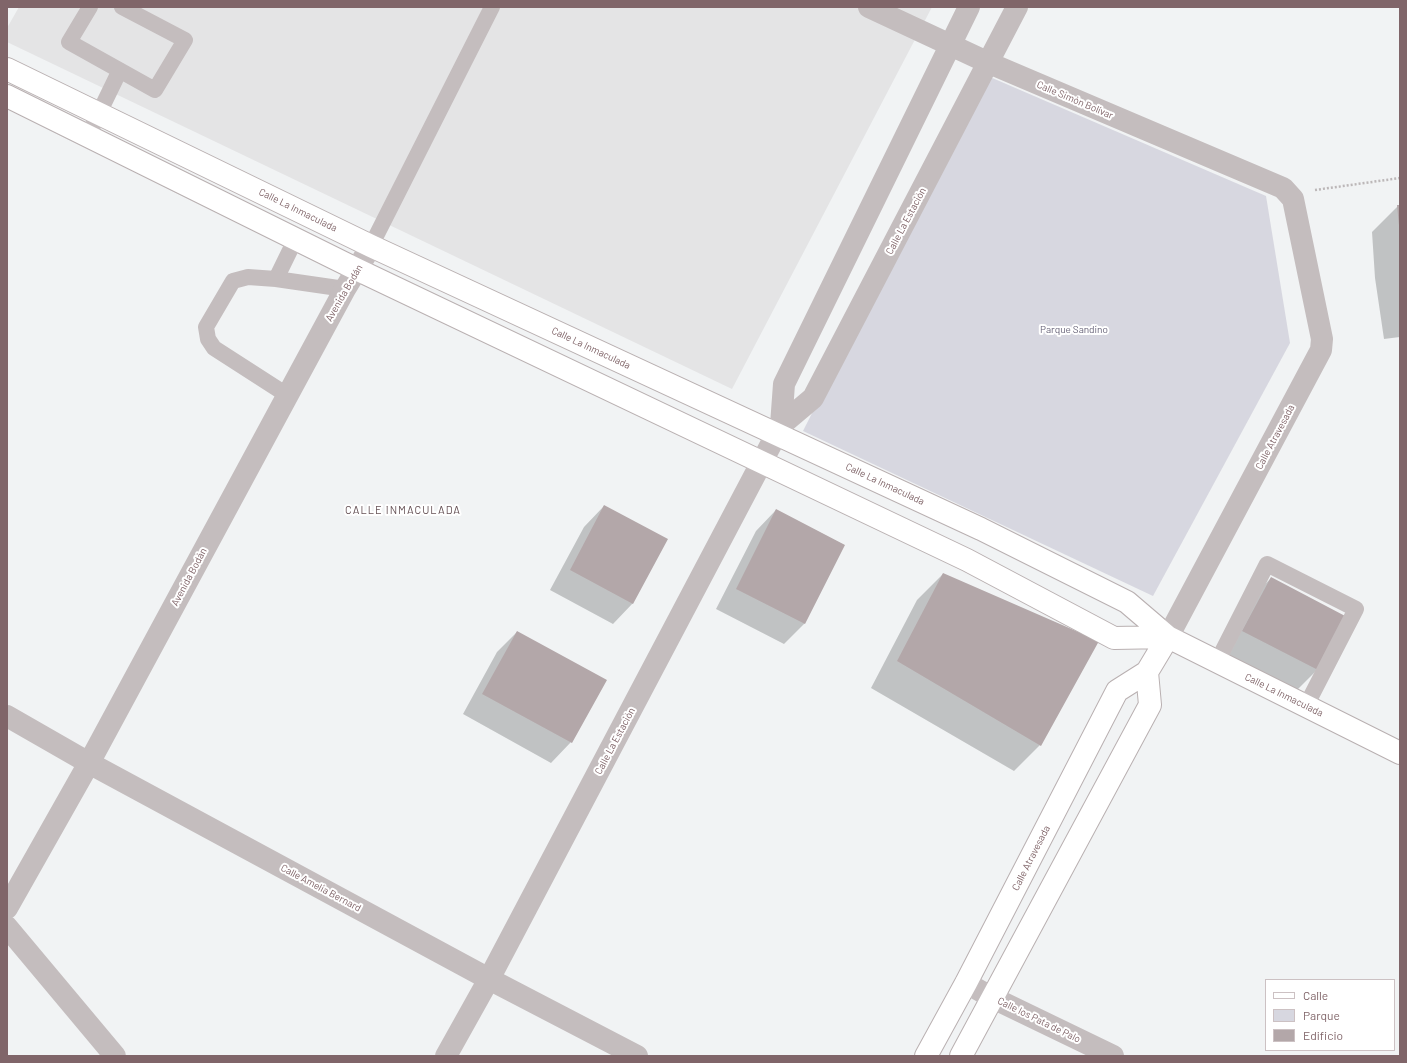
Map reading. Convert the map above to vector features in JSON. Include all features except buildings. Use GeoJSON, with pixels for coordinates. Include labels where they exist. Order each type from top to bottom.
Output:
{"type":"FeatureCollection","features":[{"type":"Feature","properties":{"kind":"main road","name":"Calle La Inmaculada"},"geometry":{"type":"LineString","coordinates":[[7,69],[371,246],[572,339],[779,429],[1127,602],[1168,637],[1400,753]]}},
{"type":"Feature","properties":{"kind":"main road","name":"Calle La Inmaculada"},"geometry":{"type":"LineString","coordinates":[[7,96],[356,269],[967,560],[1114,638],[1168,637]]}},
{"type":"Feature","properties":{"kind":"main road"},"geometry":{"type":"LineString","coordinates":[[558,366],[572,339]]}},
{"type":"Feature","properties":{"kind":"main road"},"geometry":{"type":"LineString","coordinates":[[967,560],[981,529]]}},
{"type":"Feature","properties":{"kind":"main road","name":"Calle Atravesada"},"geometry":{"type":"LineString","coordinates":[[926,1056],[966,983],[1117,691],[1147,672],[1168,637]]}},
{"type":"Feature","properties":{"kind":"main road"},"geometry":{"type":"LineString","coordinates":[[961,1056],[1150,705],[1147,672]]}},
{"type":"Feature","properties":{"kind":"main road"},"geometry":{"type":"LineString","coordinates":[[1052,816],[1082,833]]}},
{"type":"Feature","properties":{"kind":"street","name":"Calle Simón Bolívar"},"geometry":{"type":"LineString","coordinates":[[869,7],[989,63],[1288,194]]}},
{"type":"Feature","properties":{"kind":"street","name":"Calle La Estación"},"geometry":{"type":"LineString","coordinates":[[446,1056],[489,979],[779,429],[784,384],[969,7]]}},
{"type":"Feature","properties":{"kind":"street","name":"Calle La Estación"},"geometry":{"type":"LineString","coordinates":[[779,429],[813,398],[1017,7]]}},
{"type":"Feature","properties":{"kind":"street","name":"Calle Atravesada"},"geometry":{"type":"LineString","coordinates":[[1168,637],[1321,350],[1322,339],[1288,194]]}},
{"type":"Feature","properties":{"kind":"street","name":"Avenida Bodán"},"geometry":{"type":"LineString","coordinates":[[7,908],[89,763],[345,289],[371,246]]}},
{"type":"Feature","properties":{"kind":"street","name":"Calle Amelia Bernard"},"geometry":{"type":"LineString","coordinates":[[7,716],[89,763],[489,979],[637,1056]]}},
{"type":"Feature","properties":{"kind":"street"},"geometry":{"type":"LineString","coordinates":[[7,927],[115,1056]]}},
{"type":"Feature","properties":{"kind":"street","name":"Calle los Pata de Palo"},"geometry":{"type":"LineString","coordinates":[[966,983],[993,998],[1113,1056]]}},
{"type":"Feature","properties":{"kind":"lane"},"geometry":{"type":"LineString","coordinates":[[90,7],[68,42],[119,72],[155,90],[185,40],[122,7]]}},
{"type":"Feature","properties":{"kind":"lane"},"geometry":{"type":"LineString","coordinates":[[371,246],[492,7]]}},
{"type":"Feature","properties":{"kind":"lane"},"geometry":{"type":"LineString","coordinates":[[88,136],[119,72]]}},
{"type":"Feature","properties":{"kind":"lane"},"geometry":{"type":"LineString","coordinates":[[276,279],[296,238]]}},
{"type":"Feature","properties":{"kind":"lane"},"geometry":{"type":"LineString","coordinates":[[287,395],[214,348],[208,339],[206,327],[233,281],[248,277],[276,279],[345,289]]}},
{"type":"Feature","properties":{"kind":"lane"},"geometry":{"type":"LineString","coordinates":[[1217,662],[1267,564],[1356,609],[1306,706]]}},
{"type":"Feature","properties":{"kind":"path"},"geometry":{"type":"LineString","coordinates":[[1288,194],[1400,178]]}},
{"type":"Feature","properties":{"kind":"shaded area"},"geometry":{"type":"Polygon","coordinates":[[[19,7],[932,7],[732,389],[7,42],[7,28],[19,7]]]}},
{"type":"Feature","properties":{"kind":"green space","name":"Parque Sandino"},"geometry":{"type":"Polygon","coordinates":[[[983,74],[1266,196],[1290,343],[1153,596],[803,431],[983,74]]]}},
{"type":"Feature","properties":{"kind":"district","name":"CALLE INMACULADA"},"geometry":{"type":"Point","coordinates":[403,510]}}]}
